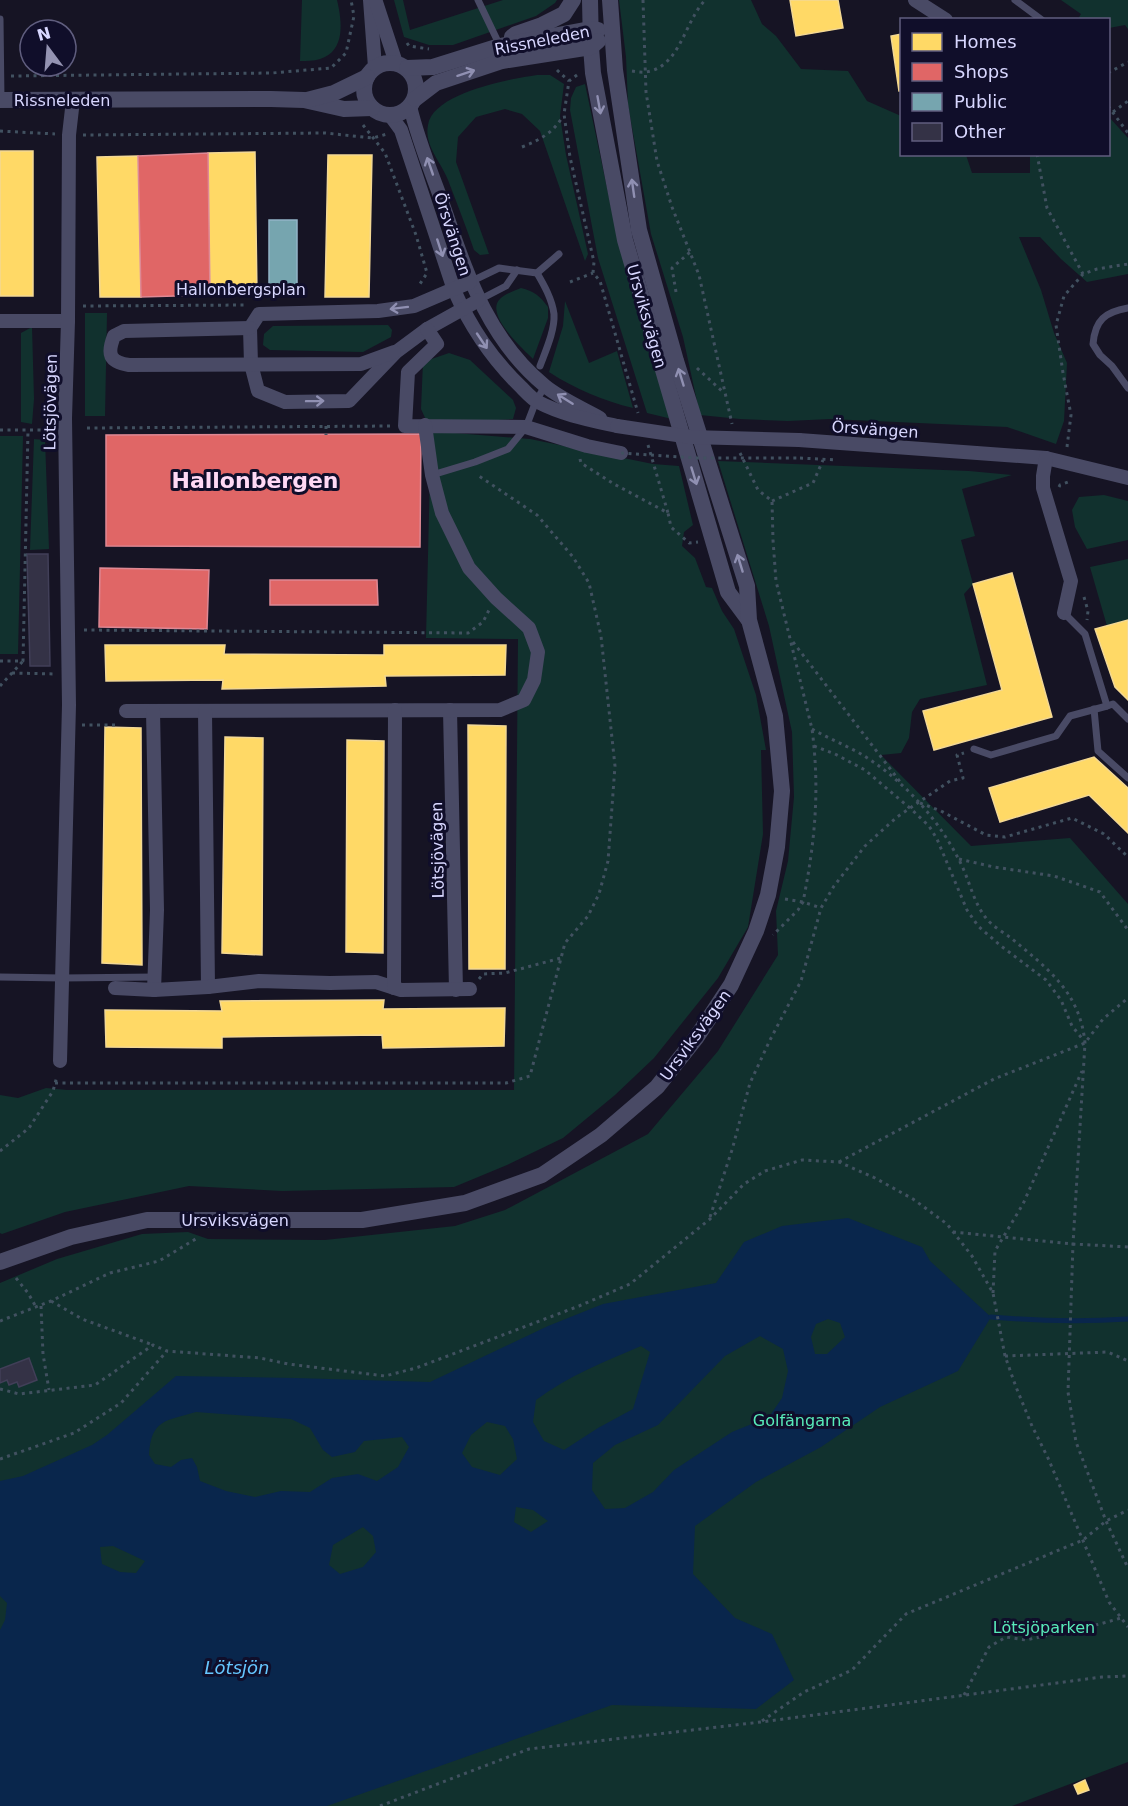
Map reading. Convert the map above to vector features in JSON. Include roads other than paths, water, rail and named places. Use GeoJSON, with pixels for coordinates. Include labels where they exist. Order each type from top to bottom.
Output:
{"type":"FeatureCollection","features":[{"type":"Feature","properties":{"kind":"street"},"geometry":{"type":"LineString","coordinates":[[370,0],[371,72],[364,91],[372,108],[390,115],[404,111],[412,102],[416,84],[402,65],[375,0]]}},
{"type":"Feature","properties":{"kind":"street"},"geometry":{"type":"LineString","coordinates":[[500,46],[516,34],[564,14],[573,0]]}},
{"type":"Feature","properties":{"kind":"street","name":"Ursviksvägen"},"geometry":{"type":"LineString","coordinates":[[590,0],[593,74],[625,240],[728,592],[749,620]]}},
{"type":"Feature","properties":{"kind":"street","name":"Ursviksvägen"},"geometry":{"type":"LineString","coordinates":[[0,1262],[71,1237],[147,1220],[362,1220],[465,1203],[542,1174],[601,1135],[657,1088],[696,1038],[731,985],[756,931],[768,896],[777,847],[782,791],[776,716],[749,620],[747,586],[676,361],[639,230],[615,70],[610,0]]}},
{"type":"Feature","properties":{"kind":"street"},"geometry":{"type":"LineString","coordinates":[[915,0],[943,18]]}},
{"type":"Feature","properties":{"kind":"street","name":"Rissneleden"},"geometry":{"type":"LineString","coordinates":[[402,65],[433,67],[500,46],[590,28],[611,32]]}},
{"type":"Feature","properties":{"kind":"street","name":"Rissneleden"},"geometry":{"type":"LineString","coordinates":[[412,102],[436,83],[502,61],[591,47],[611,32]]}},
{"type":"Feature","properties":{"kind":"street"},"geometry":{"type":"LineString","coordinates":[[371,72],[385,63],[402,65]]}},
{"type":"Feature","properties":{"kind":"street","name":"Rissneleden"},"geometry":{"type":"LineString","coordinates":[[304,100],[334,93],[371,72]]}},
{"type":"Feature","properties":{"kind":"street","name":"Rissneleden"},"geometry":{"type":"LineString","coordinates":[[1,100],[304,100],[344,109],[372,108]]}},
{"type":"Feature","properties":{"kind":"street","name":"Lötsjövägen"},"geometry":{"type":"LineString","coordinates":[[60,1062],[69,725],[65,418],[69,135],[72,100]]}},
{"type":"Feature","properties":{"kind":"street","name":"Örsvängen"},"geometry":{"type":"LineString","coordinates":[[412,102],[470,282],[496,330],[519,359],[546,386],[577,406],[617,426]]}},
{"type":"Feature","properties":{"kind":"street","name":"Örsvängen"},"geometry":{"type":"LineString","coordinates":[[390,115],[401,130],[462,309],[482,343],[506,372],[536,401],[575,417],[690,437],[799,440],[1046,458],[1128,478]]}},
{"type":"Feature","properties":{"kind":"street","name":"Hallonbergsplan"},"geometry":{"type":"LineString","coordinates":[[250,328],[259,314],[378,311],[414,306],[470,282]]}},
{"type":"Feature","properties":{"kind":"street"},"geometry":{"type":"LineString","coordinates":[[396,352],[362,364],[251,364],[129,365],[117,363],[111,356],[110,346],[114,336],[124,331],[250,328],[251,364],[258,391],[285,402],[349,401],[396,352],[427,329],[479,300]]}},
{"type":"Feature","properties":{"kind":"street"},"geometry":{"type":"LineString","coordinates":[[0,321],[68,321]]}},
{"type":"Feature","properties":{"kind":"street"},"geometry":{"type":"LineString","coordinates":[[427,329],[437,344],[408,372],[405,426],[526,427],[576,443],[621,453]]}},
{"type":"Feature","properties":{"kind":"street"},"geometry":{"type":"LineString","coordinates":[[126,718],[153,711],[500,710],[524,700],[534,680],[538,652],[529,628],[496,598],[469,568],[442,513],[432,475],[425,425]]}},
{"type":"Feature","properties":{"kind":"street"},"geometry":{"type":"LineString","coordinates":[[1046,458],[1044,488],[1071,581],[1064,613]]}},
{"type":"Feature","properties":{"kind":"street"},"geometry":{"type":"LineString","coordinates":[[394,988],[395,710]]}},
{"type":"Feature","properties":{"kind":"street","name":"Lötsjövägen"},"geometry":{"type":"LineString","coordinates":[[115,988],[155,983],[208,987],[259,981],[376,982],[400,990],[463,989],[450,710]]}},
{"type":"Feature","properties":{"kind":"street"},"geometry":{"type":"LineString","coordinates":[[153,711],[157,910],[155,983]]}},
{"type":"Feature","properties":{"kind":"street"},"geometry":{"type":"LineString","coordinates":[[205,711],[208,987]]}},
{"type":"Feature","properties":{"kind":"lane"},"geometry":{"type":"LineString","coordinates":[[478,0],[500,46]]}},
{"type":"Feature","properties":{"kind":"lane"},"geometry":{"type":"LineString","coordinates":[[1015,0],[1039,18]]}},
{"type":"Feature","properties":{"kind":"lane"},"geometry":{"type":"LineString","coordinates":[[0,19],[1,100]]}},
{"type":"Feature","properties":{"kind":"lane"},"geometry":{"type":"LineString","coordinates":[[470,282],[499,268],[537,273],[559,254]]}},
{"type":"Feature","properties":{"kind":"lane"},"geometry":{"type":"LineString","coordinates":[[479,300],[506,286],[517,270]]}},
{"type":"Feature","properties":{"kind":"lane"},"geometry":{"type":"LineString","coordinates":[[537,273],[549,296],[554,314],[548,345],[540,366]]}},
{"type":"Feature","properties":{"kind":"lane"},"geometry":{"type":"LineString","coordinates":[[1128,308],[1106,315],[1097,324],[1093,344],[1128,388]]}},
{"type":"Feature","properties":{"kind":"lane"},"geometry":{"type":"LineString","coordinates":[[432,475],[508,449],[526,427],[536,401],[546,386]]}},
{"type":"Feature","properties":{"kind":"lane"},"geometry":{"type":"LineString","coordinates":[[1064,613],[1085,634],[1107,706]]}},
{"type":"Feature","properties":{"kind":"lane"},"geometry":{"type":"LineString","coordinates":[[974,749],[991,755],[1056,736],[1070,716],[1113,704],[1128,719]]}},
{"type":"Feature","properties":{"kind":"lane"},"geometry":{"type":"LineString","coordinates":[[1094,709],[1098,751],[1128,778]]}},
{"type":"Feature","properties":{"kind":"lane"},"geometry":{"type":"LineString","coordinates":[[0,977],[155,983]]}},
{"type":"Feature","properties":{"kind":"water","name":"Lötsjön"},"geometry":{"type":"Polygon","coordinates":[[[848,1218],[922,1247],[930,1261],[991,1317],[958,1371],[880,1407],[821,1447],[756,1482],[695,1526],[693,1574],[735,1618],[772,1634],[794,1680],[756,1709],[612,1705],[327,1806],[0,1806],[0,1630],[5,1620],[7,1603],[0,1596],[0,1481],[23,1476],[92,1445],[176,1376],[430,1382],[548,1326],[603,1304],[716,1283],[744,1242],[782,1226],[848,1218]],[[828,1319],[816,1324],[811,1337],[815,1354],[827,1354],[845,1337],[840,1323],[828,1319]],[[760,1336],[725,1356],[658,1425],[615,1445],[593,1463],[592,1490],[605,1509],[625,1508],[653,1492],[674,1470],[732,1432],[769,1417],[782,1398],[788,1371],[783,1349],[760,1336]],[[641,1346],[548,1391],[536,1400],[533,1422],[544,1441],[564,1450],[633,1409],[650,1352],[641,1346]],[[196,1412],[168,1420],[157,1428],[150,1443],[149,1455],[155,1464],[171,1467],[181,1460],[192,1458],[200,1481],[226,1491],[255,1497],[281,1491],[310,1492],[332,1478],[358,1474],[377,1481],[398,1467],[409,1447],[402,1437],[364,1441],[355,1452],[332,1457],[323,1450],[310,1428],[291,1419],[196,1412]],[[487,1422],[471,1435],[462,1453],[472,1467],[500,1475],[517,1459],[513,1439],[505,1426],[487,1422]],[[516,1507],[514,1522],[531,1532],[548,1521],[533,1510],[516,1507]],[[363,1527],[333,1545],[329,1565],[340,1574],[363,1567],[376,1552],[373,1536],[363,1527]],[[113,1546],[100,1547],[102,1564],[120,1572],[136,1573],[145,1561],[113,1546]]]}},
{"type":"Feature","properties":{"kind":"waterway"},"geometry":{"type":"LineString","coordinates":[[991,1317],[1060,1321],[1128,1319]]}},
{"type":"Feature","properties":{"kind":"district","name":"Hallonbergen"},"geometry":{"type":"Point","coordinates":[255,480]}},
{"type":"Feature","properties":{"kind":"park label","name":"Golfängarna"},"geometry":{"type":"Point","coordinates":[802,1420]}},
{"type":"Feature","properties":{"kind":"park label","name":"Lötsjöparken"},"geometry":{"type":"Point","coordinates":[1044,1627]}}]}
